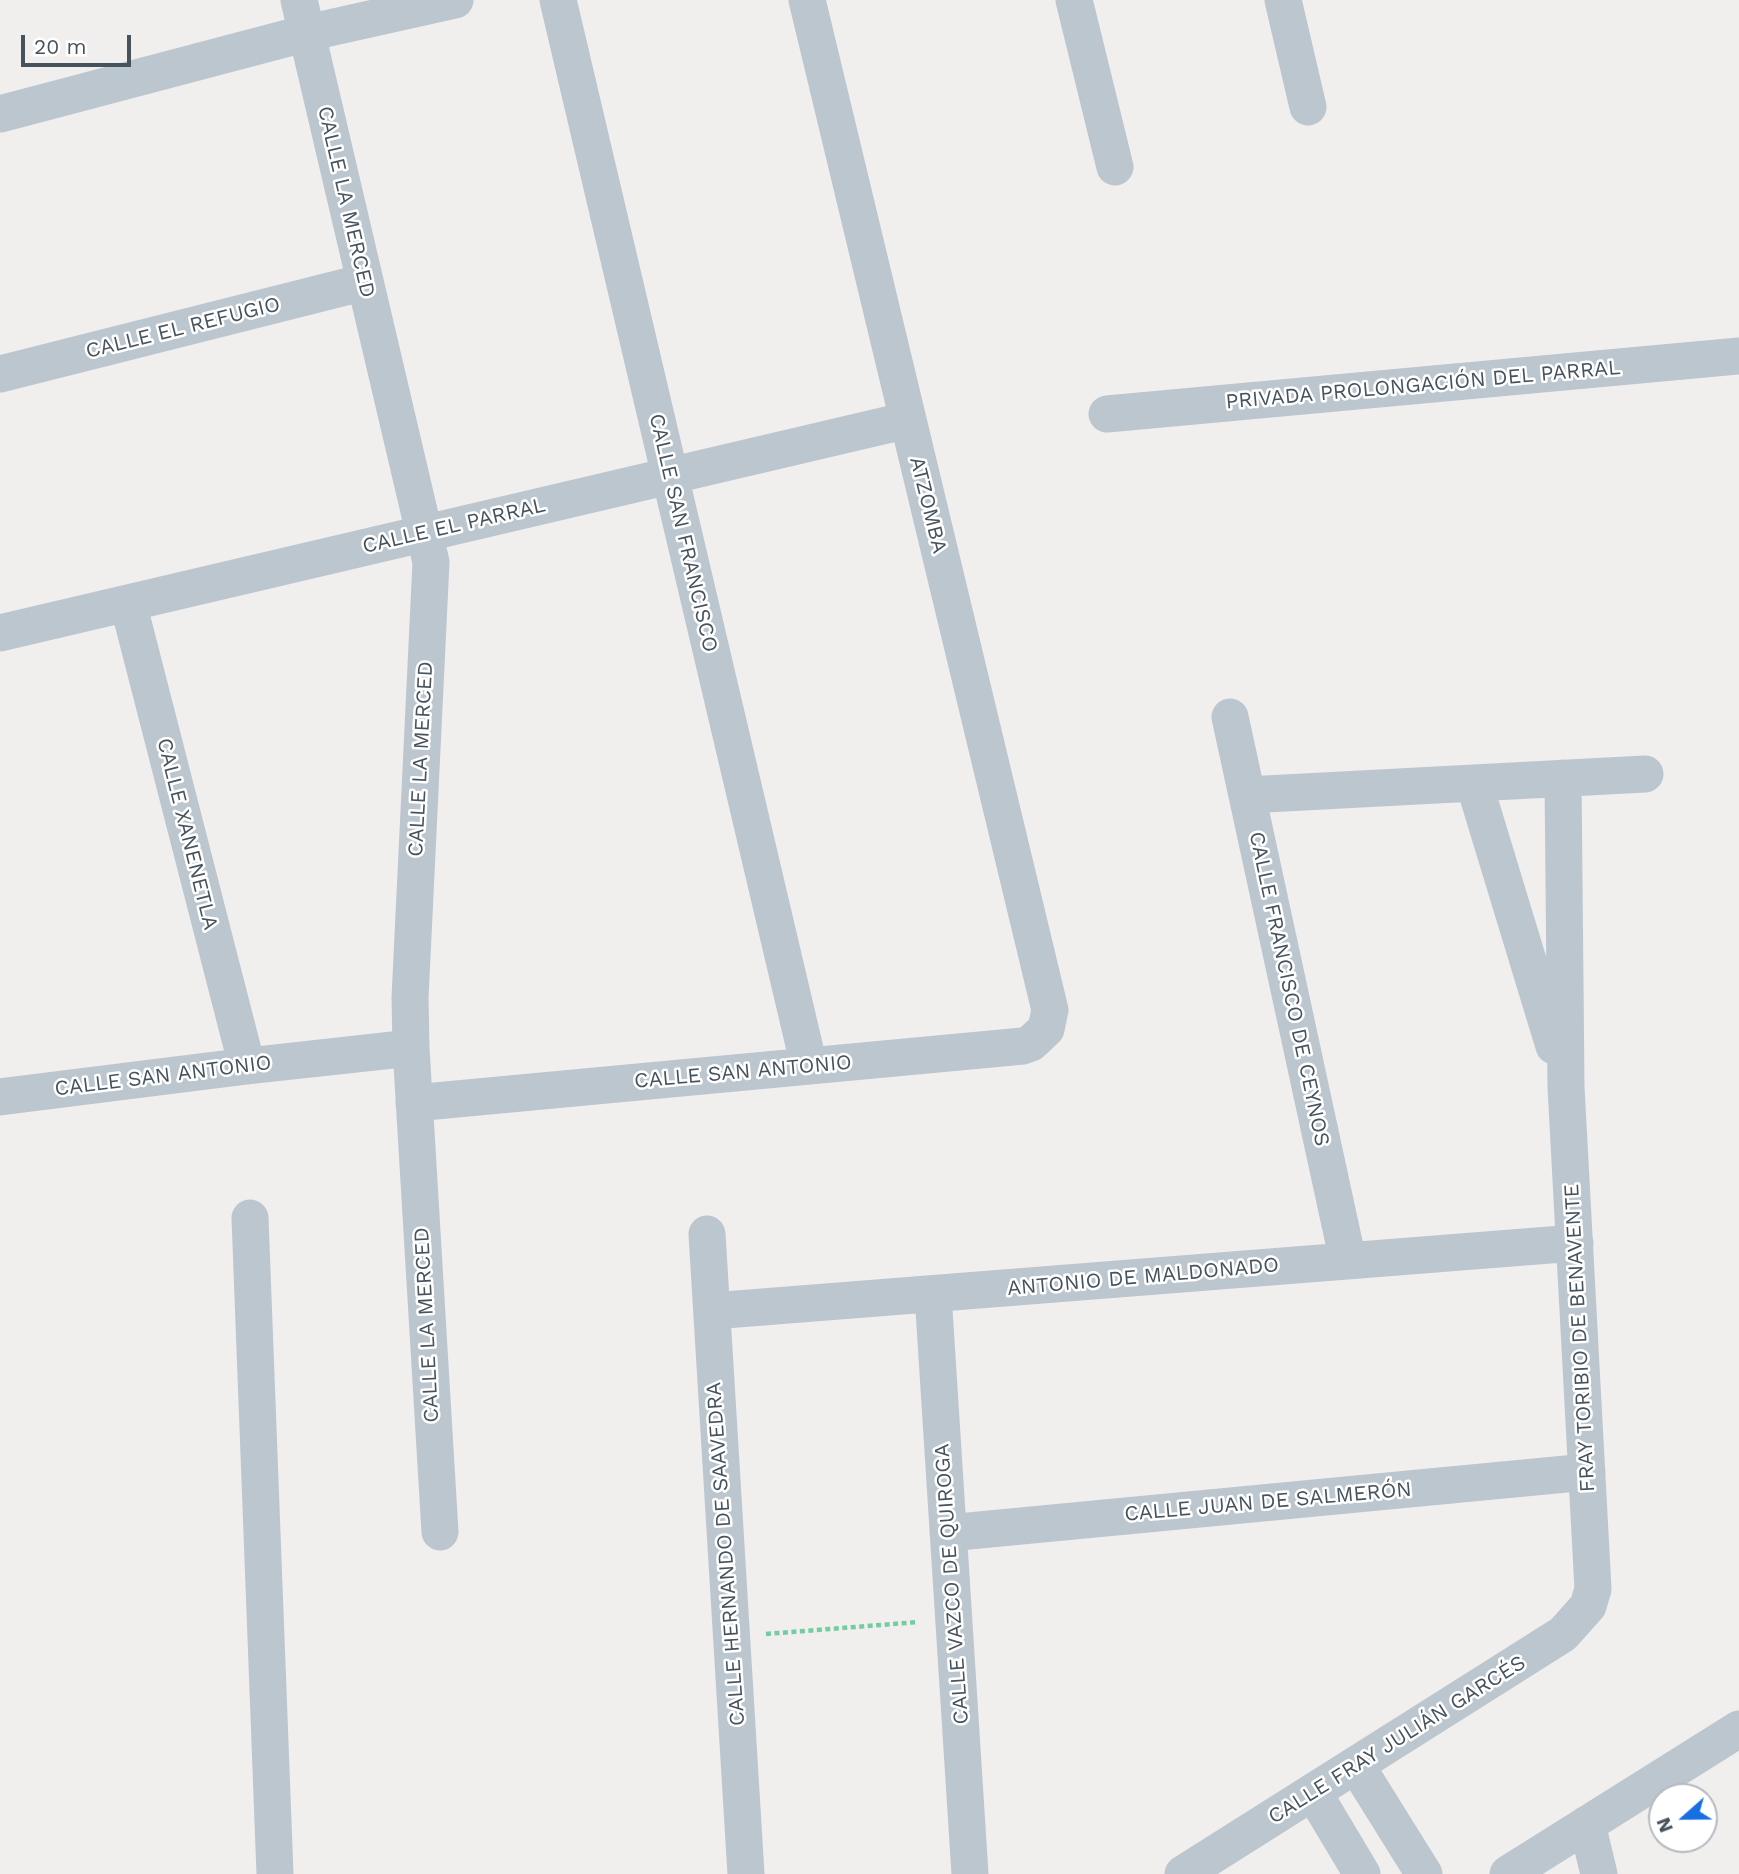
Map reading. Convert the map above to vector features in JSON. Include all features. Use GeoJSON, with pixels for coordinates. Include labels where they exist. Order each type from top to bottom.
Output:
{"type":"FeatureCollection","features":[{"type":"Feature","properties":{"kind":"street"},"geometry":{"type":"LineString","coordinates":[[0,114],[303,17],[455,0]]}},
{"type":"Feature","properties":{"kind":"street","name":"CALLE SAN FRANCISCO"},"geometry":{"type":"LineString","coordinates":[[558,0],[809,1066]]}},
{"type":"Feature","properties":{"kind":"street","name":"ATZOMBA"},"geometry":{"type":"LineString","coordinates":[[807,0],[1050,1010]]}},
{"type":"Feature","properties":{"kind":"street"},"geometry":{"type":"LineString","coordinates":[[1074,0],[1115,167]]}},
{"type":"Feature","properties":{"kind":"street"},"geometry":{"type":"LineString","coordinates":[[1283,0],[1308,107]]}},
{"type":"Feature","properties":{"kind":"street","name":"CALLE LA MERCED"},"geometry":{"type":"LineString","coordinates":[[303,17],[431,562],[410,998],[440,1532]]}},
{"type":"Feature","properties":{"kind":"street","name":"CALLE EL REFUGIO"},"geometry":{"type":"LineString","coordinates":[[0,374],[365,282]]}},
{"type":"Feature","properties":{"kind":"street","name":"PRIVADA PROLONGACIÓN DEL PARRAL"},"geometry":{"type":"LineString","coordinates":[[1107,414],[1739,356]]}},
{"type":"Feature","properties":{"kind":"street","name":"CALLE EL PARRAL"},"geometry":{"type":"LineString","coordinates":[[0,633],[908,420]]}},
{"type":"Feature","properties":{"kind":"street","name":"CALLE XANENETLA"},"geometry":{"type":"LineString","coordinates":[[128,603],[247,1066]]}},
{"type":"Feature","properties":{"kind":"street","name":"CALLE FRANCISCO DE CEYNOS"},"geometry":{"type":"LineString","coordinates":[[1230,717],[1348,1261]]}},
{"type":"Feature","properties":{"kind":"street"},"geometry":{"type":"LineString","coordinates":[[1247,795],[1645,774]]}},
{"type":"Feature","properties":{"kind":"street"},"geometry":{"type":"LineString","coordinates":[[1563,778],[1566,1087]]}},
{"type":"Feature","properties":{"kind":"street"},"geometry":{"type":"LineString","coordinates":[[1474,783],[1566,1087]]}},
{"type":"Feature","properties":{"kind":"street","name":"CALLE SAN ANTONIO"},"geometry":{"type":"LineString","coordinates":[[414,1103],[1023,1046],[1031,1043],[1046,1029],[1050,1010]]}},
{"type":"Feature","properties":{"kind":"street","name":"CALLE SAN ANTONIO"},"geometry":{"type":"LineString","coordinates":[[0,1097],[411,1048]]}},
{"type":"Feature","properties":{"kind":"street","name":"FRAY TORIBIO DE BENAVENTE"},"geometry":{"type":"LineString","coordinates":[[1566,1087],[1593,1589]]}},
{"type":"Feature","properties":{"kind":"street"},"geometry":{"type":"LineString","coordinates":[[250,1218],[275,1874]]}},
{"type":"Feature","properties":{"kind":"street","name":"CALLE HERNANDO DE SAAVEDRA"},"geometry":{"type":"LineString","coordinates":[[707,1234],[746,1874]]}},
{"type":"Feature","properties":{"kind":"street","name":"ANTONIO DE MALDONADO"},"geometry":{"type":"LineString","coordinates":[[712,1311],[1575,1243]]}},
{"type":"Feature","properties":{"kind":"street","name":"CALLE VAZCO DE QUIROGA"},"geometry":{"type":"LineString","coordinates":[[933,1294],[970,1874]]}},
{"type":"Feature","properties":{"kind":"street","name":"CALLE JUAN DE SALMERÓN"},"geometry":{"type":"LineString","coordinates":[[948,1533],[1587,1472]]}},
{"type":"Feature","properties":{"kind":"street","name":"CALLE FRAY JULIÁN GARCÉS"},"geometry":{"type":"LineString","coordinates":[[1183,1874],[1563,1634],[1588,1605],[1593,1589]]}},
{"type":"Feature","properties":{"kind":"street"},"geometry":{"type":"LineString","coordinates":[[1508,1874],[1739,1729]]}},
{"type":"Feature","properties":{"kind":"street"},"geometry":{"type":"LineString","coordinates":[[1356,1765],[1424,1874]]}},
{"type":"Feature","properties":{"kind":"street"},"geometry":{"type":"LineString","coordinates":[[1313,1792],[1362,1874]]}},
{"type":"Feature","properties":{"kind":"street"},"geometry":{"type":"LineString","coordinates":[[1587,1824],[1599,1874]]}},
{"type":"Feature","properties":{"kind":"path"},"geometry":{"type":"LineString","coordinates":[[732,1637],[954,1619]]}}]}
